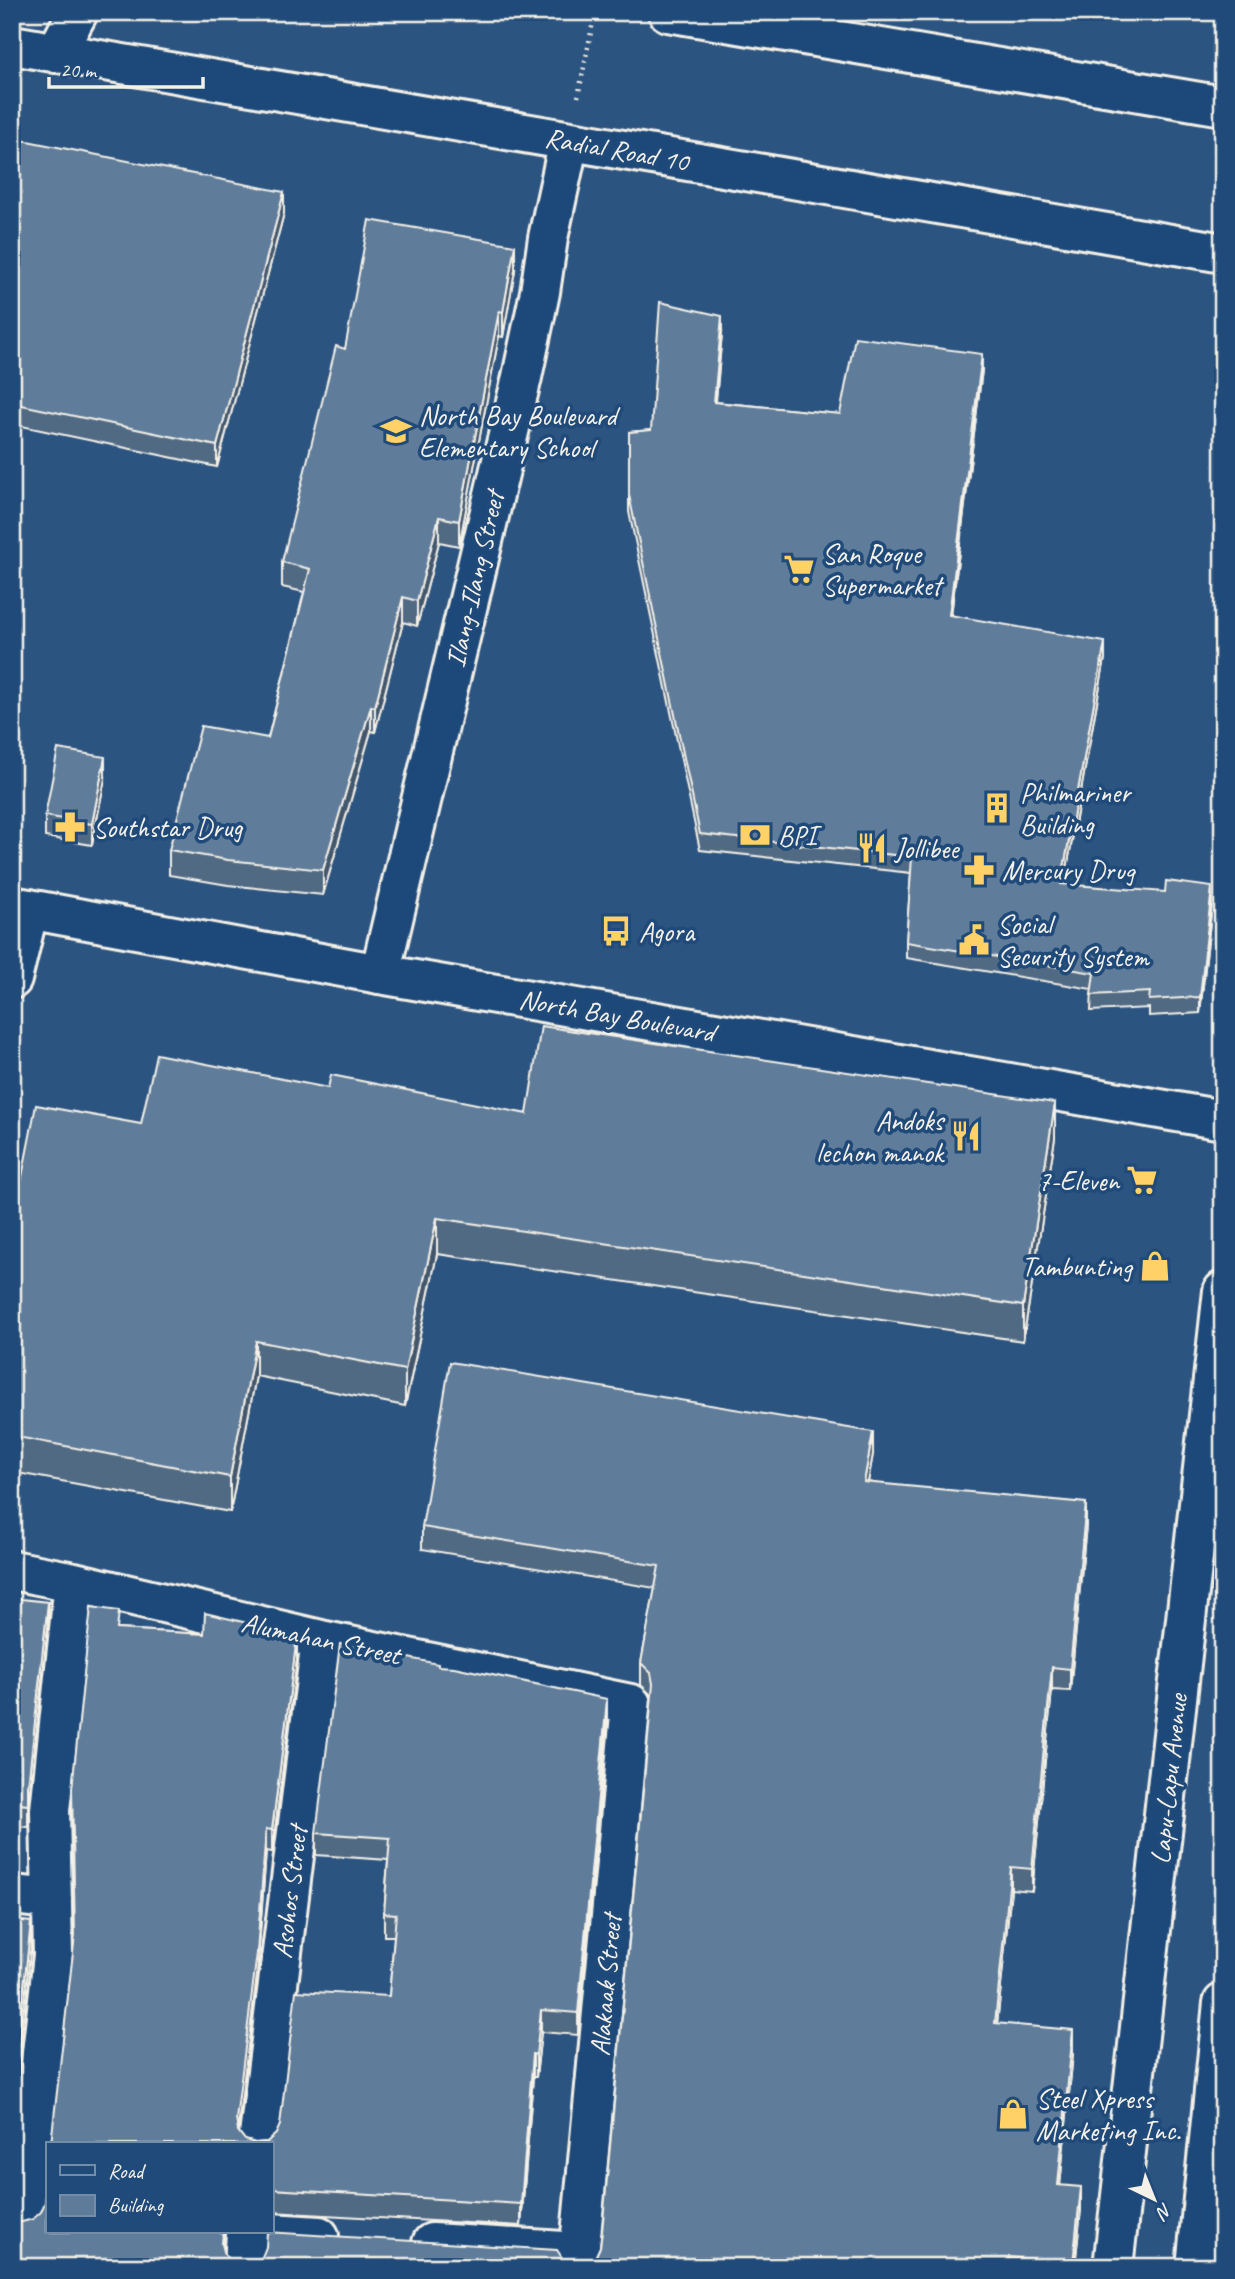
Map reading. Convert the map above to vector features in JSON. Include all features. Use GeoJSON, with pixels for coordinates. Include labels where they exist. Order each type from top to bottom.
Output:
{"type":"FeatureCollection","features":[{"type":"Feature","properties":{"kind":"main road"},"geometry":{"type":"LineString","coordinates":[[56,53],[78,12]]}},
{"type":"Feature","properties":{"kind":"main road"},"geometry":{"type":"LineString","coordinates":[[668,12],[1223,106]]}},
{"type":"Feature","properties":{"kind":"main road","name":"Radial Road 10"},"geometry":{"type":"LineString","coordinates":[[12,45],[1223,253]]}},
{"type":"Feature","properties":{"kind":"main road","name":"Ilang-Ilang Street"},"geometry":{"type":"LineString","coordinates":[[380,974],[522,377],[569,141]]}},
{"type":"Feature","properties":{"kind":"main road"},"geometry":{"type":"LineString","coordinates":[[12,979],[21,908]]}},
{"type":"Feature","properties":{"kind":"main road","name":"North Bay Boulevard"},"geometry":{"type":"LineString","coordinates":[[21,908],[380,974],[1223,1120]]}},
{"type":"Feature","properties":{"kind":"main road","name":"Lapu-Lapu Avenue"},"geometry":{"type":"LineString","coordinates":[[1113,2267],[1223,1291]]}},
{"type":"Feature","properties":{"kind":"main road","name":"Alumahan Street"},"geometry":{"type":"LineString","coordinates":[[12,1570],[321,1640],[631,1704]]}},
{"type":"Feature","properties":{"kind":"main road"},"geometry":{"type":"LineString","coordinates":[[12,2221],[23,2222],[53,1955],[50,1810],[74,1582]]}},
{"type":"Feature","properties":{"kind":"main road","name":"Asohos Street"},"geometry":{"type":"LineString","coordinates":[[257,2142],[321,1640]]}},
{"type":"Feature","properties":{"kind":"main road","name":"Alakaak Street"},"geometry":{"type":"LineString","coordinates":[[579,2259],[631,1704]]}},
{"type":"Feature","properties":{"kind":"main road"},"geometry":{"type":"LineString","coordinates":[[12,1895],[52,1899]]}},
{"type":"Feature","properties":{"kind":"main road"},"geometry":{"type":"LineString","coordinates":[[1196,2267],[1223,2003]]}},
{"type":"Feature","properties":{"kind":"main road"},"geometry":{"type":"LineString","coordinates":[[273,2233],[349,2238]]}},
{"type":"Feature","properties":{"kind":"main road"},"geometry":{"type":"LineString","coordinates":[[244,2267],[246,2234]]}},
{"type":"Feature","properties":{"kind":"main road"},"geometry":{"type":"LineString","coordinates":[[403,2241],[579,2259]]}},
{"type":"Feature","properties":{"kind":"path"},"geometry":{"type":"LineString","coordinates":[[569,141],[595,12]]}},
{"type":"Feature","properties":{"kind":"building"},"geometry":{"type":"Polygon","coordinates":[[[12,138],[284,192],[217,446],[12,403],[12,138]]]}},
{"type":"Feature","properties":{"kind":"building","name":"North Bay Boulevard Elementary School"},"geometry":{"type":"Polygon","coordinates":[[[369,220],[515,245],[503,312],[499,311],[459,521],[439,517],[417,601],[403,597],[375,707],[371,706],[323,870],[228,860],[169,850],[201,726],[268,738],[310,569],[282,562],[336,346],[345,349],[369,220]]]}},
{"type":"Feature","properties":{"kind":"building","name":"San Roque Supermarket"},"geometry":{"type":"Polygon","coordinates":[[[660,302],[722,316],[714,402],[840,414],[855,337],[982,354],[949,615],[1105,642],[1061,884],[1165,892],[1166,881],[1212,887],[1200,997],[1149,1000],[1150,992],[1091,995],[1094,973],[906,942],[912,857],[700,834],[629,495],[629,432],[651,430],[660,302]]]}},
{"type":"Feature","properties":{"kind":"building"},"geometry":{"type":"Polygon","coordinates":[[[58,749],[105,757],[92,824],[45,816],[58,749]]]}},
{"type":"Feature","properties":{"kind":"building"},"geometry":{"type":"Polygon","coordinates":[[[541,1026],[1055,1103],[1023,1306],[437,1218],[405,1370],[256,1341],[230,1477],[12,1436],[12,1228],[36,1105],[141,1124],[156,1054],[328,1088],[331,1075],[527,1114],[541,1026]]]}},
{"type":"Feature","properties":{"kind":"building"},"geometry":{"type":"Polygon","coordinates":[[[450,1362],[873,1432],[864,1482],[1086,1503],[1070,1669],[1052,1667],[1032,1869],[1011,1867],[995,2023],[1073,2030],[1058,2185],[1081,2187],[1073,2263],[1009,2257],[1008,2267],[12,2267],[12,2221],[33,2219],[41,2212],[46,2191],[46,2234],[223,2234],[225,2255],[233,2263],[242,2266],[253,2264],[262,2257],[267,2234],[273,2232],[557,2250],[565,2262],[577,2266],[586,2265],[595,2258],[602,2232],[653,1684],[651,1673],[641,1663],[659,1566],[422,1527],[450,1362]]]}},
{"type":"Feature","properties":{"kind":"building"},"geometry":{"type":"Polygon","coordinates":[[[12,1598],[48,1602],[28,1805],[12,1803],[12,1598]]]}},
{"type":"Feature","properties":{"kind":"building"},"geometry":{"type":"Polygon","coordinates":[[[91,1607],[119,1611],[117,1629],[204,1634],[205,1613],[256,1625],[255,1633],[297,1637],[272,1830],[266,1829],[257,1953],[236,2119],[238,2131],[245,2140],[252,2142],[51,2142],[75,1935],[72,1789],[91,1607]]]}},
{"type":"Feature","properties":{"kind":"building"},"geometry":{"type":"Polygon","coordinates":[[[340,1644],[607,1699],[578,2013],[541,2010],[536,2055],[533,2054],[521,2204],[273,2189],[273,2142],[267,2142],[276,2134],[280,2125],[296,1991],[389,1996],[396,1914],[384,1913],[390,1838],[316,1833],[340,1644]]]}},
{"type":"Feature","properties":{"kind":"building"},"geometry":{"type":"Polygon","coordinates":[[[12,1920],[31,1922],[12,2096],[12,1920]]]}},
{"type":"Feature","properties":{"kind":"place","name":"North Bay Boulevard Elementary School"},"geometry":{"type":"Point","coordinates":[396,431]}},
{"type":"Feature","properties":{"kind":"place","name":"San Roque Supermarket"},"geometry":{"type":"Point","coordinates":[799,569]}},
{"type":"Feature","properties":{"kind":"place","name":"Philmariner Building"},"geometry":{"type":"Point","coordinates":[997,808]}},
{"type":"Feature","properties":{"kind":"place","name":"Southstar Drug"},"geometry":{"type":"Point","coordinates":[70,827]}},
{"type":"Feature","properties":{"kind":"place","name":"BPI"},"geometry":{"type":"Point","coordinates":[755,835]}},
{"type":"Feature","properties":{"kind":"place","name":"Jollibee"},"geometry":{"type":"Point","coordinates":[872,848]}},
{"type":"Feature","properties":{"kind":"place","name":"Mercury Drug"},"geometry":{"type":"Point","coordinates":[979,870]}},
{"type":"Feature","properties":{"kind":"place","name":"Agora"},"geometry":{"type":"Point","coordinates":[616,931]}},
{"type":"Feature","properties":{"kind":"place","name":"Social Security System"},"geometry":{"type":"Point","coordinates":[974,940]}},
{"type":"Feature","properties":{"kind":"place","name":"Andoks lechon manok"},"geometry":{"type":"Point","coordinates":[966,1136]}},
{"type":"Feature","properties":{"kind":"place","name":"7-Eleven"},"geometry":{"type":"Point","coordinates":[1142,1180]}},
{"type":"Feature","properties":{"kind":"place","name":"Tambunting"},"geometry":{"type":"Point","coordinates":[1155,1266]}},
{"type":"Feature","properties":{"kind":"place","name":"Steel Xpress Marketing Inc."},"geometry":{"type":"Point","coordinates":[1013,2114]}}]}
